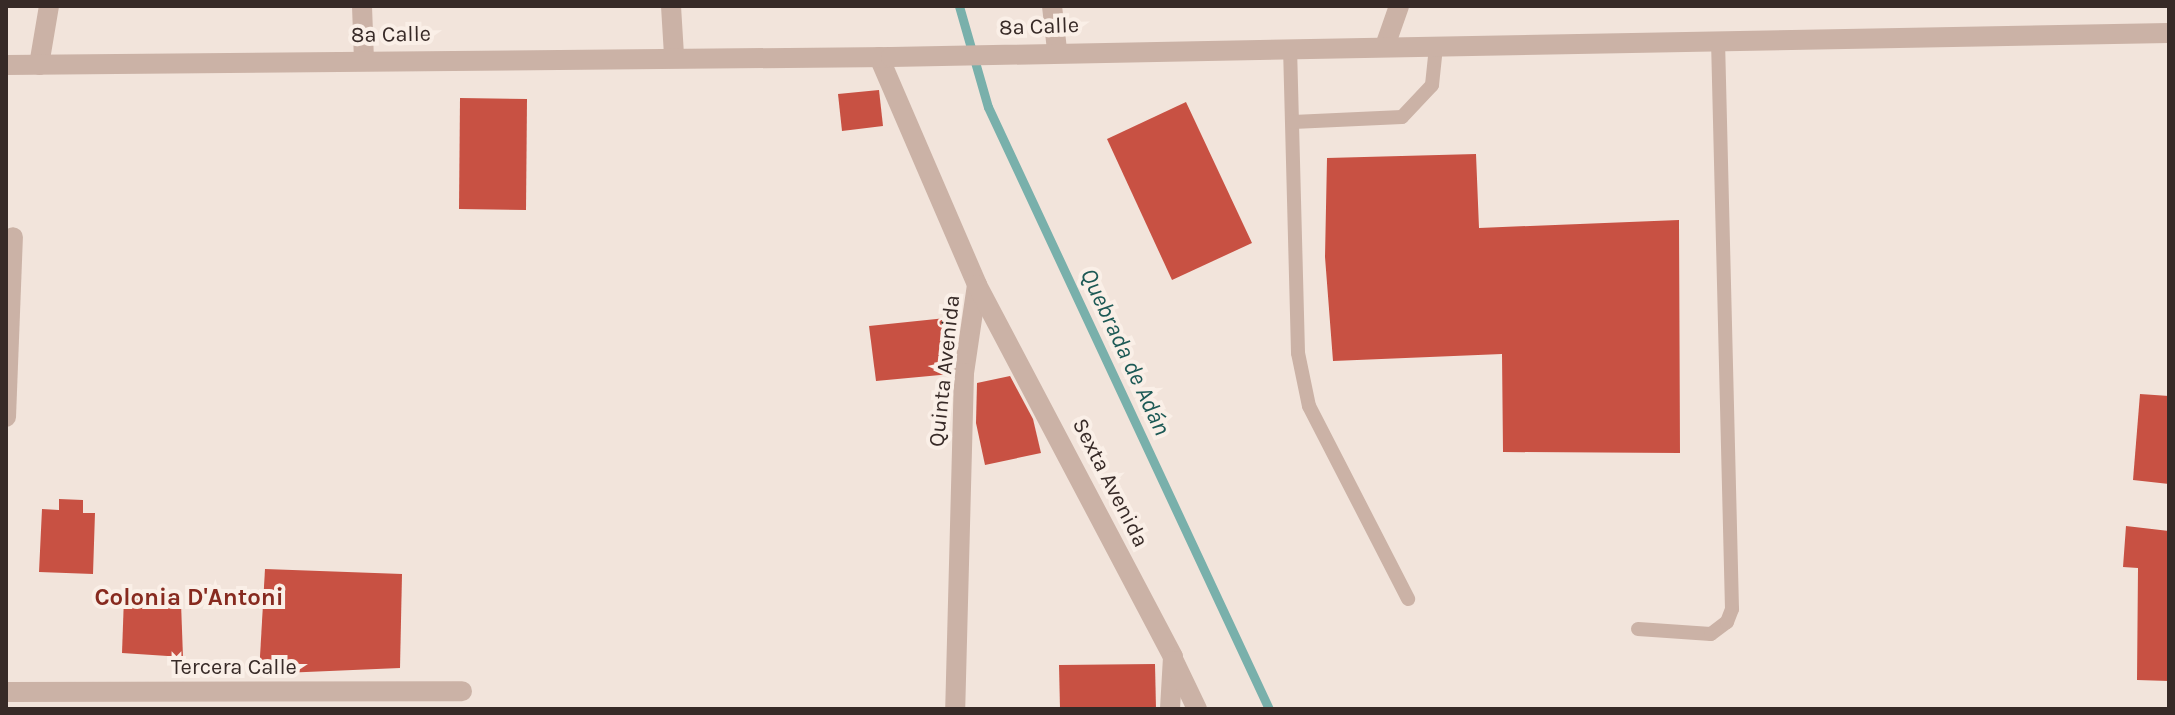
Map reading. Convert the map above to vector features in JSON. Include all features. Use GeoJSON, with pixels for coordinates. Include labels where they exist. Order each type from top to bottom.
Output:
{"type":"FeatureCollection","features":[{"type":"Feature","properties":{"kind":"street"},"geometry":{"type":"LineString","coordinates":[[39,65],[49,6]]}},
{"type":"Feature","properties":{"kind":"street"},"geometry":{"type":"LineString","coordinates":[[362,6],[364,60]]}},
{"type":"Feature","properties":{"kind":"street"},"geometry":{"type":"LineString","coordinates":[[671,6],[674,55]]}},
{"type":"Feature","properties":{"kind":"street"},"geometry":{"type":"LineString","coordinates":[[1047,50],[1052,6]]}},
{"type":"Feature","properties":{"kind":"street"},"geometry":{"type":"LineString","coordinates":[[1385,46],[1399,6]]}},
{"type":"Feature","properties":{"kind":"street","name":"8a Calle"},"geometry":{"type":"LineString","coordinates":[[6,65],[674,55],[885,57],[1047,50],[2169,33]]}},
{"type":"Feature","properties":{"kind":"street","name":"Quinta Avenida"},"geometry":{"type":"LineString","coordinates":[[885,57],[977,285],[964,373],[955,709]]}},
{"type":"Feature","properties":{"kind":"street"},"geometry":{"type":"LineString","coordinates":[[6,417],[13,237]]}},
{"type":"Feature","properties":{"kind":"street","name":"Sexta Avenida"},"geometry":{"type":"LineString","coordinates":[[977,285],[1173,657],[1197,709]]}},
{"type":"Feature","properties":{"kind":"street"},"geometry":{"type":"LineString","coordinates":[[1170,709],[1173,657]]}},
{"type":"Feature","properties":{"kind":"street","name":"Tercera Calle"},"geometry":{"type":"LineString","coordinates":[[6,692],[462,691]]}},
{"type":"Feature","properties":{"kind":"lane"},"geometry":{"type":"LineString","coordinates":[[1638,629],[1711,634],[1727,622],[1732,609],[1718,41]]}},
{"type":"Feature","properties":{"kind":"lane"},"geometry":{"type":"LineString","coordinates":[[1293,122],[1402,117],[1432,85],[1436,46]]}},
{"type":"Feature","properties":{"kind":"lane"},"geometry":{"type":"LineString","coordinates":[[1290,47],[1298,353],[1309,406],[1408,599]]}},
{"type":"Feature","properties":{"kind":"building"},"geometry":{"type":"Polygon","coordinates":[[[879,90],[883,126],[842,131],[838,94],[879,90]]]}},
{"type":"Feature","properties":{"kind":"building"},"geometry":{"type":"Polygon","coordinates":[[[460,98],[527,99],[526,210],[459,209],[460,98]]]}},
{"type":"Feature","properties":{"kind":"building"},"geometry":{"type":"Polygon","coordinates":[[[1186,102],[1252,243],[1172,280],[1107,139],[1186,102]]]}},
{"type":"Feature","properties":{"kind":"building"},"geometry":{"type":"Polygon","coordinates":[[[1476,154],[1479,228],[1679,220],[1680,453],[1503,452],[1502,354],[1333,361],[1325,257],[1327,158],[1476,154]]]}},
{"type":"Feature","properties":{"kind":"building"},"geometry":{"type":"Polygon","coordinates":[[[946,318],[951,374],[876,381],[869,326],[946,318]]]}},
{"type":"Feature","properties":{"kind":"building"},"geometry":{"type":"Polygon","coordinates":[[[1010,376],[1033,419],[1041,453],[985,465],[976,423],[977,383],[1010,376]]]}},
{"type":"Feature","properties":{"kind":"building"},"geometry":{"type":"Polygon","coordinates":[[[2140,394],[2169,396],[2169,484],[2133,480],[2140,394]]]}},
{"type":"Feature","properties":{"kind":"building"},"geometry":{"type":"Polygon","coordinates":[[[59,499],[83,500],[83,513],[95,513],[93,574],[39,572],[42,509],[59,510],[59,499]]]}},
{"type":"Feature","properties":{"kind":"building"},"geometry":{"type":"Polygon","coordinates":[[[2126,526],[2169,531],[2169,681],[2137,680],[2138,568],[2123,567],[2126,526]]]}},
{"type":"Feature","properties":{"kind":"building"},"geometry":{"type":"Polygon","coordinates":[[[265,569],[402,574],[400,668],[259,674],[265,569]]]}},
{"type":"Feature","properties":{"kind":"building"},"geometry":{"type":"Polygon","coordinates":[[[124,597],[181,603],[183,657],[122,653],[124,597]]]}},
{"type":"Feature","properties":{"kind":"building"},"geometry":{"type":"Polygon","coordinates":[[[1155,664],[1156,709],[1060,709],[1059,665],[1155,664]]]}},
{"type":"Feature","properties":{"kind":"waterway","name":"Quebrada de Adán"},"geometry":{"type":"LineString","coordinates":[[959,6],[988,107],[1269,709]]}},
{"type":"Feature","properties":{"kind":"district","name":"Colonia D'Antoni"},"geometry":{"type":"Point","coordinates":[189,598]}}]}
